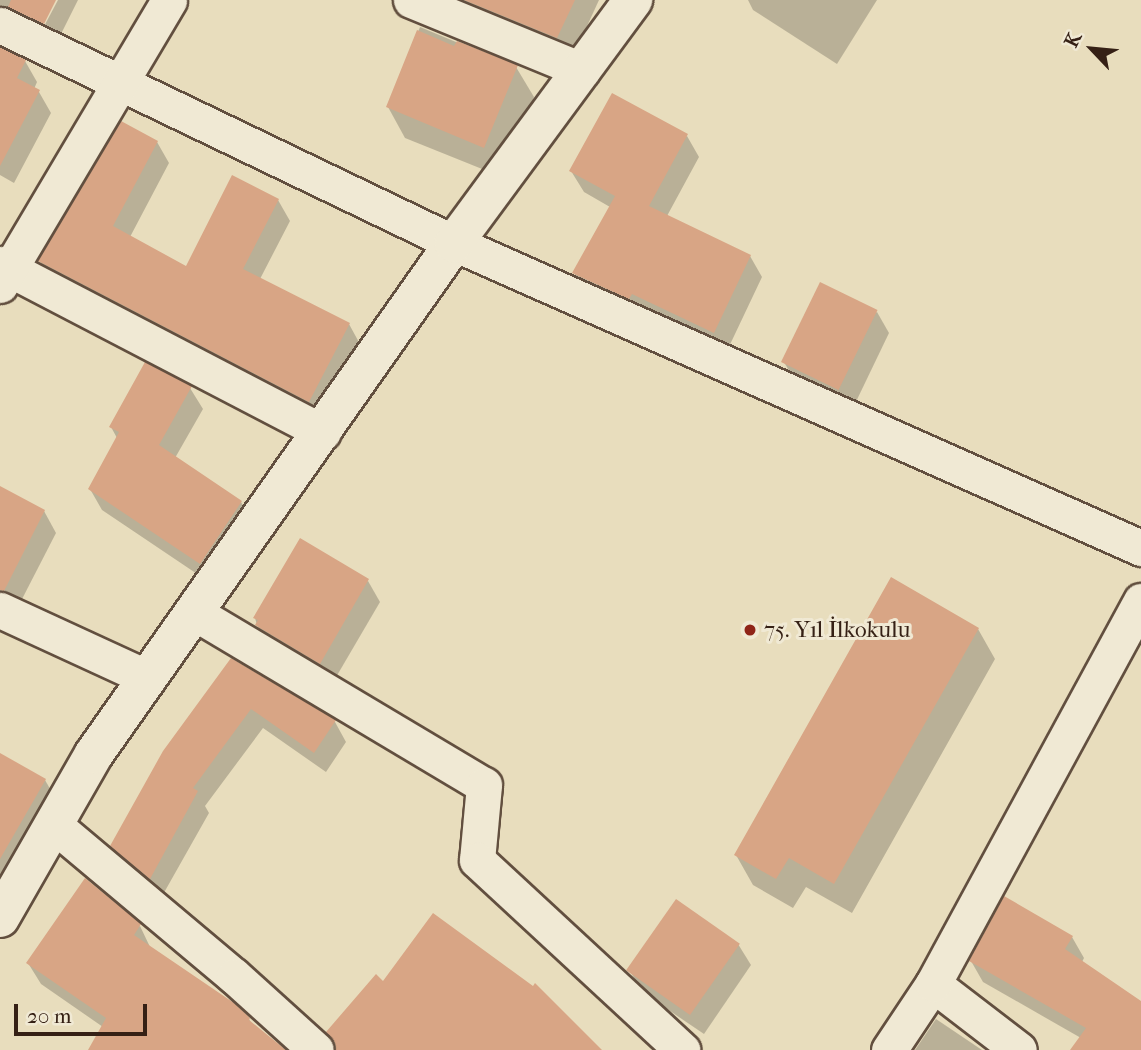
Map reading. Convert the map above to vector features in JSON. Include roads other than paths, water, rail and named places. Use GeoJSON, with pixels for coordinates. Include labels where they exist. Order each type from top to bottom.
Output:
{"type":"FeatureCollection","features":[{"type":"Feature","properties":{"kind":"street"},"geometry":{"type":"LineString","coordinates":[[169,0],[3,273],[323,432]]}},
{"type":"Feature","properties":{"kind":"street"},"geometry":{"type":"LineString","coordinates":[[411,0],[582,70]]}},
{"type":"Feature","properties":{"kind":"street"},"geometry":{"type":"LineString","coordinates":[[0,918],[94,754],[454,243],[633,0]]}},
{"type":"Feature","properties":{"kind":"street"},"geometry":{"type":"LineString","coordinates":[[0,25],[454,243],[1141,548]]}},
{"type":"Feature","properties":{"kind":"street"},"geometry":{"type":"LineString","coordinates":[[889,1050],[933,984],[1141,601]]}},
{"type":"Feature","properties":{"kind":"street"},"geometry":{"type":"LineString","coordinates":[[0,610],[148,678]]}},
{"type":"Feature","properties":{"kind":"street"},"geometry":{"type":"LineString","coordinates":[[195,612],[484,785],[478,860],[682,1050]]}},
{"type":"Feature","properties":{"kind":"street"},"geometry":{"type":"LineString","coordinates":[[54,825],[234,976],[316,1050]]}},
{"type":"Feature","properties":{"kind":"street"},"geometry":{"type":"LineString","coordinates":[[933,984],[1019,1050]]}},
{"type":"Feature","properties":{"kind":"place","name":"75. Yıl İlkokulu"},"geometry":{"type":"Point","coordinates":[750,630]}}]}
